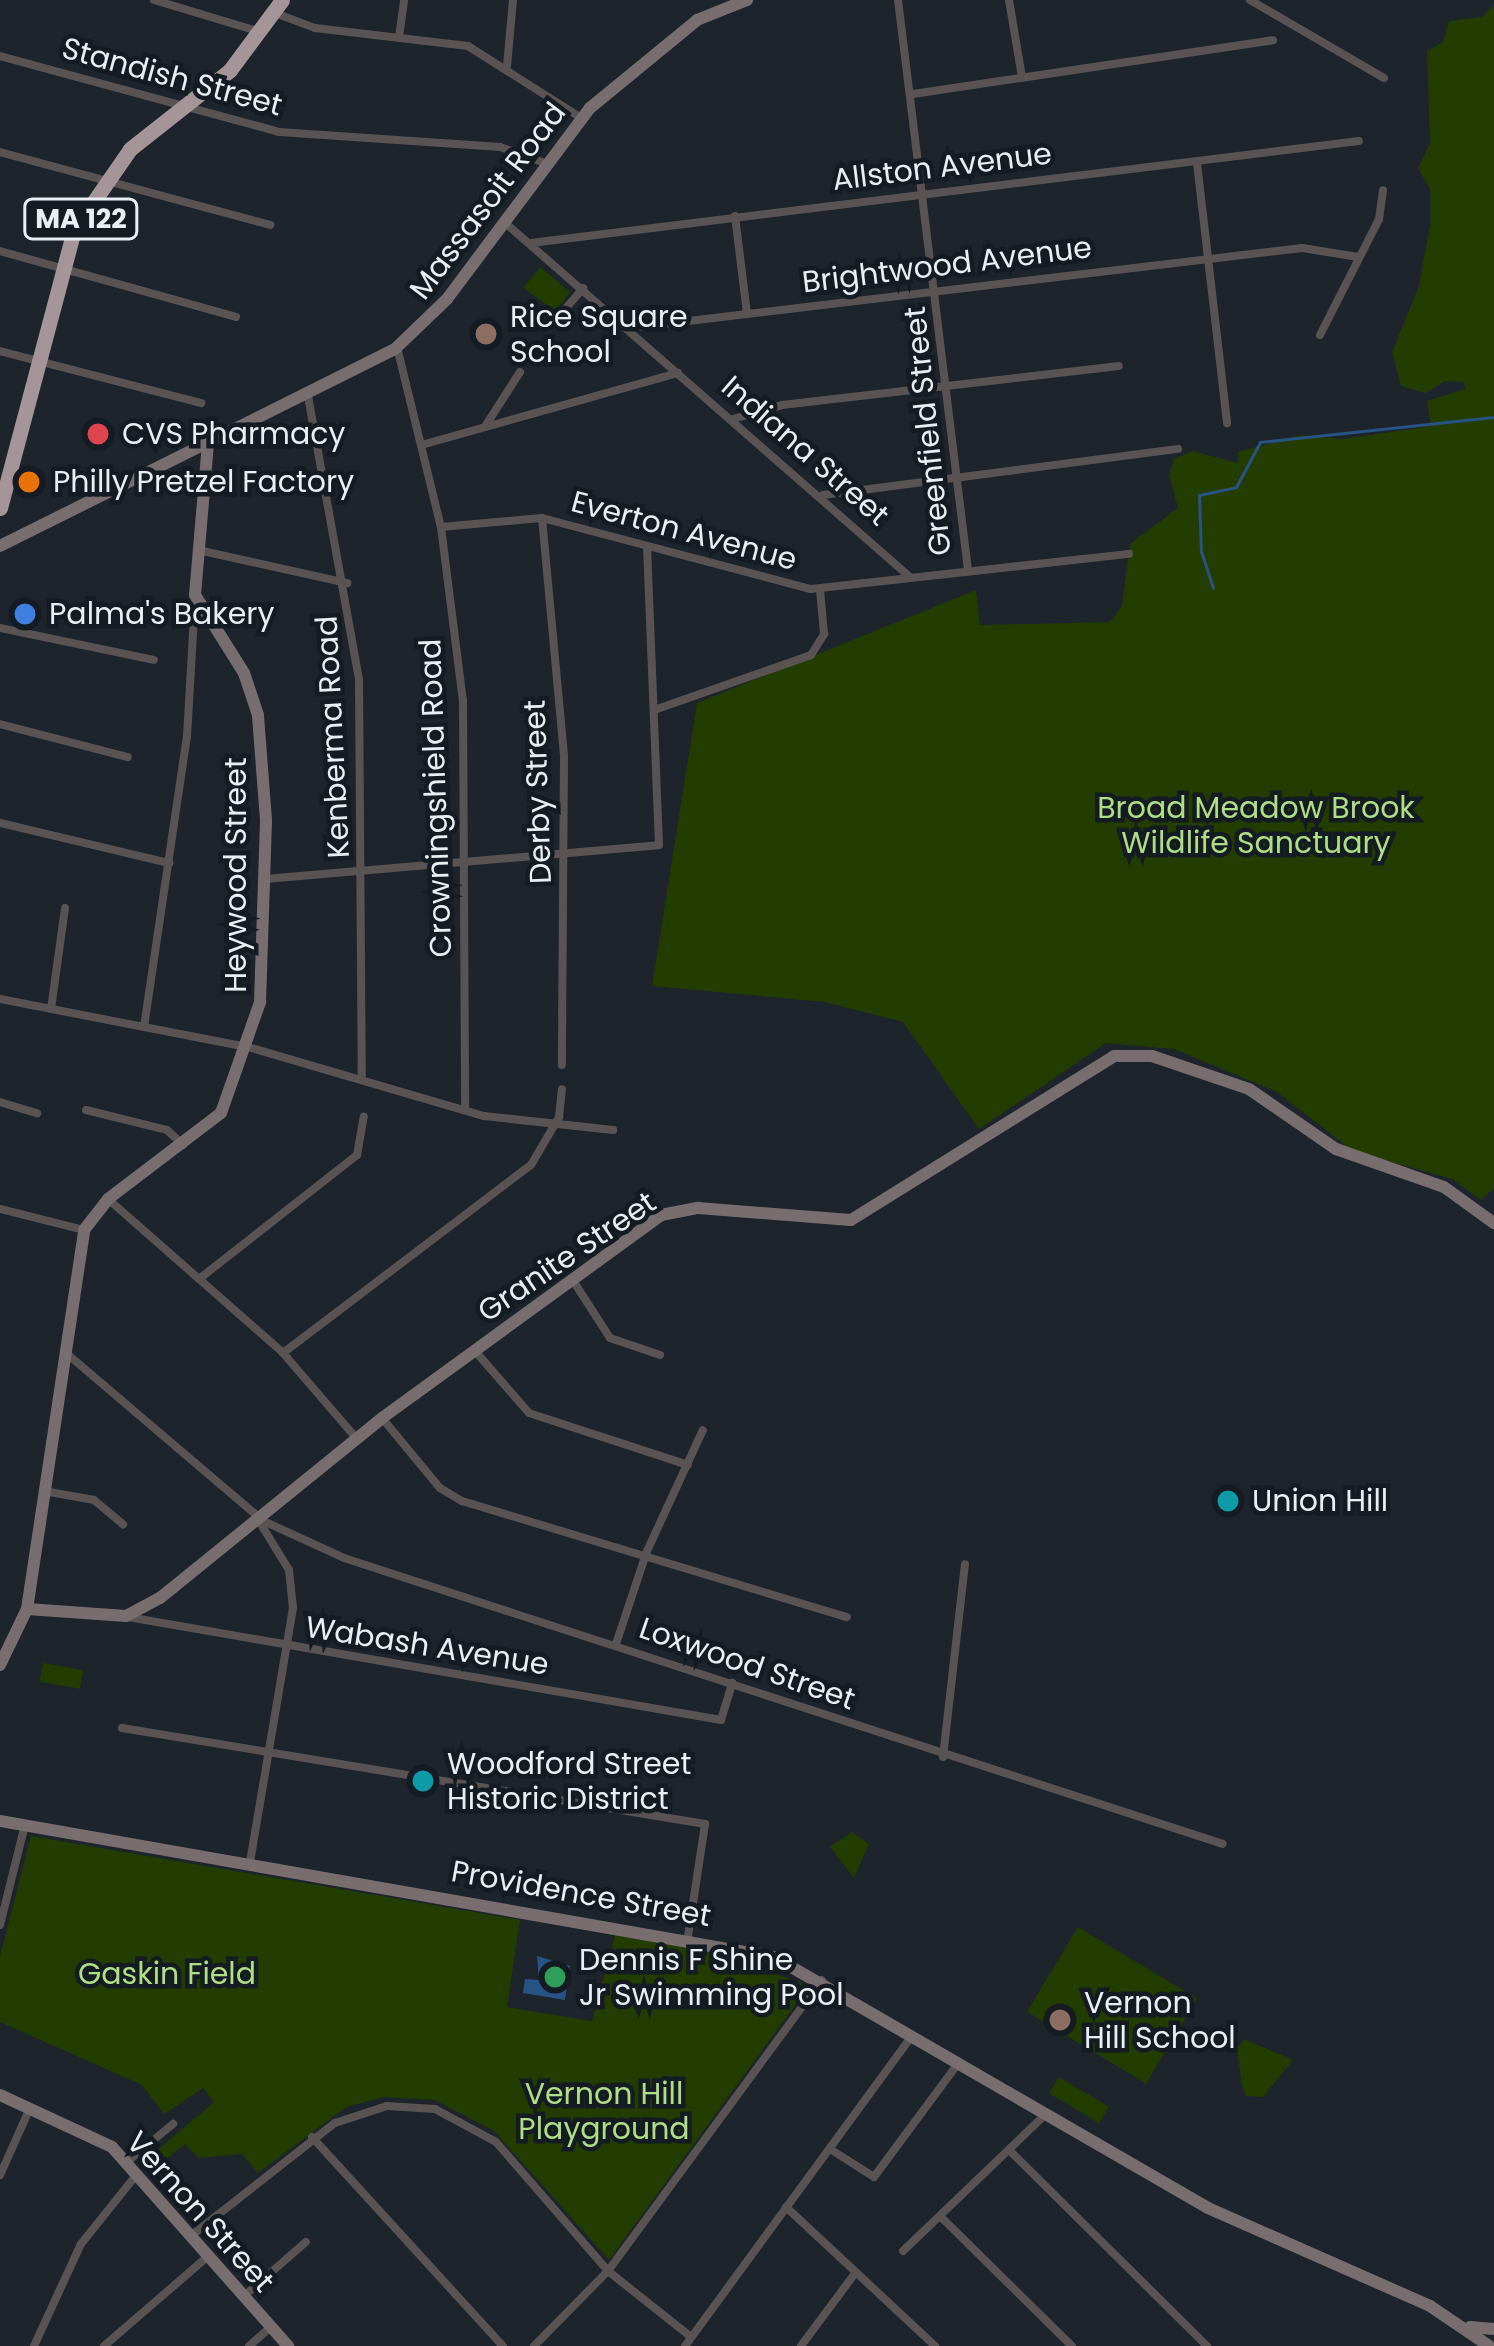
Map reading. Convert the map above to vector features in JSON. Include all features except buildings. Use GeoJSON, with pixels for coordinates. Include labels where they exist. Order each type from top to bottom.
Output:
{"type":"FeatureCollection","features":[{"type":"Feature","properties":{"kind":"highway","name":"MA 122"},"geometry":{"type":"LineString","coordinates":[[1,500],[8,441],[36,364],[61,267],[105,182],[138,140],[183,106],[262,32],[279,6]]}},
{"type":"Feature","properties":{"kind":"street"},"geometry":{"type":"LineString","coordinates":[[154,0],[262,32]]}},
{"type":"Feature","properties":{"kind":"street"},"geometry":{"type":"LineString","coordinates":[[399,37],[404,0]]}},
{"type":"Feature","properties":{"kind":"street"},"geometry":{"type":"LineString","coordinates":[[506,66],[513,0]]}},
{"type":"Feature","properties":{"kind":"street","name":"Massasoit Road"},"geometry":{"type":"LineString","coordinates":[[0,546],[308,396],[397,347],[447,298],[580,117],[667,41],[729,3],[747,0]]}},
{"type":"Feature","properties":{"kind":"street","name":"Greenfield Street"},"geometry":{"type":"LineString","coordinates":[[898,0],[968,570]]}},
{"type":"Feature","properties":{"kind":"street"},"geometry":{"type":"LineString","coordinates":[[1009,0],[1022,77]]}},
{"type":"Feature","properties":{"kind":"street"},"geometry":{"type":"LineString","coordinates":[[1250,0],[1384,78]]}},
{"type":"Feature","properties":{"kind":"street"},"geometry":{"type":"LineString","coordinates":[[279,6],[315,28],[460,44],[506,66],[580,117]]}},
{"type":"Feature","properties":{"kind":"street"},"geometry":{"type":"LineString","coordinates":[[913,94],[1273,40]]}},
{"type":"Feature","properties":{"kind":"street","name":"Standish Street"},"geometry":{"type":"LineString","coordinates":[[0,56],[279,132],[500,146],[545,164]]}},
{"type":"Feature","properties":{"kind":"street","name":"Allston Avenue"},"geometry":{"type":"LineString","coordinates":[[531,243],[1359,141]]}},
{"type":"Feature","properties":{"kind":"street"},"geometry":{"type":"LineString","coordinates":[[0,152],[270,226]]}},
{"type":"Feature","properties":{"kind":"street"},"geometry":{"type":"LineString","coordinates":[[1197,163],[1227,423]]}},
{"type":"Feature","properties":{"kind":"street"},"geometry":{"type":"LineString","coordinates":[[1320,335],[1378,219],[1383,190]]}},
{"type":"Feature","properties":{"kind":"street"},"geometry":{"type":"LineString","coordinates":[[735,216],[747,314]]}},
{"type":"Feature","properties":{"kind":"street","name":"Indiana Street"},"geometry":{"type":"LineString","coordinates":[[502,221],[822,495],[911,578]]}},
{"type":"Feature","properties":{"kind":"street","name":"Brightwood Avenue"},"geometry":{"type":"LineString","coordinates":[[630,328],[1316,247],[1358,257]]}},
{"type":"Feature","properties":{"kind":"street"},"geometry":{"type":"LineString","coordinates":[[0,251],[236,317]]}},
{"type":"Feature","properties":{"kind":"street"},"geometry":{"type":"LineString","coordinates":[[559,316],[583,288]]}},
{"type":"Feature","properties":{"kind":"street","name":"Crowningshield Road"},"geometry":{"type":"LineString","coordinates":[[397,347],[425,444],[441,527],[463,700],[465,1110]]}},
{"type":"Feature","properties":{"kind":"street"},"geometry":{"type":"LineString","coordinates":[[0,351],[200,403]]}},
{"type":"Feature","properties":{"kind":"street"},"geometry":{"type":"LineString","coordinates":[[734,419],[782,405],[1119,366]]}},
{"type":"Feature","properties":{"kind":"street"},"geometry":{"type":"LineString","coordinates":[[486,425],[520,372]]}},
{"type":"Feature","properties":{"kind":"street"},"geometry":{"type":"LineString","coordinates":[[425,444],[680,372]]}},
{"type":"Feature","properties":{"kind":"street","name":"Kenberma Road"},"geometry":{"type":"LineString","coordinates":[[308,396],[347,583],[365,868],[362,1079]]}},
{"type":"Feature","properties":{"kind":"street"},"geometry":{"type":"LineString","coordinates":[[144,1027],[194,680],[197,550],[208,444]]}},
{"type":"Feature","properties":{"kind":"street"},"geometry":{"type":"LineString","coordinates":[[822,495],[1178,449]]}},
{"type":"Feature","properties":{"kind":"street","name":"Everton Avenue"},"geometry":{"type":"LineString","coordinates":[[441,527],[542,518],[820,589],[1129,554]]}},
{"type":"Feature","properties":{"kind":"street","name":"Derby Street"},"geometry":{"type":"LineString","coordinates":[[542,518],[566,851],[562,1065]]}},
{"type":"Feature","properties":{"kind":"street"},"geometry":{"type":"LineString","coordinates":[[265,879],[659,845],[657,709],[646,546]]}},
{"type":"Feature","properties":{"kind":"street"},"geometry":{"type":"LineString","coordinates":[[197,550],[347,583]]}},
{"type":"Feature","properties":{"kind":"street"},"geometry":{"type":"LineString","coordinates":[[657,709],[810,656],[824,634],[820,589]]}},
{"type":"Feature","properties":{"kind":"street","name":"Heywood Street"},"geometry":{"type":"LineString","coordinates":[[0,1665],[27,1610],[84,1230],[108,1199],[184,1146],[227,1105],[260,1003],[265,879],[253,690],[195,595]]}},
{"type":"Feature","properties":{"kind":"street"},"geometry":{"type":"LineString","coordinates":[[0,628],[154,660]]}},
{"type":"Feature","properties":{"kind":"street"},"geometry":{"type":"LineString","coordinates":[[0,724],[128,757]]}},
{"type":"Feature","properties":{"kind":"street"},"geometry":{"type":"LineString","coordinates":[[0,824],[169,863]]}},
{"type":"Feature","properties":{"kind":"street"},"geometry":{"type":"LineString","coordinates":[[51,1009],[64,908]]}},
{"type":"Feature","properties":{"kind":"street"},"geometry":{"type":"LineString","coordinates":[[0,999],[248,1047],[465,1110],[613,1130]]}},
{"type":"Feature","properties":{"kind":"street","name":"Granite Street"},"geometry":{"type":"LineString","coordinates":[[126,1616],[259,1519],[382,1418],[638,1230],[684,1208],[824,1224],[861,1217],[1096,1064],[1132,1054],[1249,1089],[1336,1149],[1444,1187],[1494,1223]]}},
{"type":"Feature","properties":{"kind":"street"},"geometry":{"type":"LineString","coordinates":[[283,1353],[516,1178],[554,1124],[562,1089]]}},
{"type":"Feature","properties":{"kind":"street"},"geometry":{"type":"LineString","coordinates":[[0,1102],[37,1113]]}},
{"type":"Feature","properties":{"kind":"street"},"geometry":{"type":"LineString","coordinates":[[86,1110],[167,1130],[184,1146]]}},
{"type":"Feature","properties":{"kind":"street"},"geometry":{"type":"LineString","coordinates":[[199,1279],[357,1155],[364,1117]]}},
{"type":"Feature","properties":{"kind":"street"},"geometry":{"type":"LineString","coordinates":[[108,1199],[283,1353],[356,1439]]}},
{"type":"Feature","properties":{"kind":"street"},"geometry":{"type":"LineString","coordinates":[[0,1209],[84,1230]]}},
{"type":"Feature","properties":{"kind":"street"},"geometry":{"type":"LineString","coordinates":[[572,1279],[610,1338],[660,1354]]}},
{"type":"Feature","properties":{"kind":"street"},"geometry":{"type":"LineString","coordinates":[[63,1350],[259,1519],[291,1579],[287,1647],[250,1862]]}},
{"type":"Feature","properties":{"kind":"street"},"geometry":{"type":"LineString","coordinates":[[474,1350],[529,1413],[688,1465]]}},
{"type":"Feature","properties":{"kind":"street"},"geometry":{"type":"LineString","coordinates":[[382,1418],[453,1497],[517,1522],[646,1551],[847,1617]]}},
{"type":"Feature","properties":{"kind":"street"},"geometry":{"type":"LineString","coordinates":[[616,1644],[646,1551],[703,1430]]}},
{"type":"Feature","properties":{"kind":"street"},"geometry":{"type":"LineString","coordinates":[[43,1490],[94,1501],[123,1524]]}},
{"type":"Feature","properties":{"kind":"street","name":"Loxwood Street"},"geometry":{"type":"LineString","coordinates":[[259,1519],[344,1558],[1223,1844]]}},
{"type":"Feature","properties":{"kind":"street"},"geometry":{"type":"LineString","coordinates":[[944,1757],[964,1564]]}},
{"type":"Feature","properties":{"kind":"street"},"geometry":{"type":"LineString","coordinates":[[27,1610],[126,1616]]}},
{"type":"Feature","properties":{"kind":"street","name":"Wabash Avenue"},"geometry":{"type":"LineString","coordinates":[[126,1616],[721,1720],[732,1683]]}},
{"type":"Feature","properties":{"kind":"street"},"geometry":{"type":"LineString","coordinates":[[122,1728],[700,1824],[688,1936]]}},
{"type":"Feature","properties":{"kind":"street","name":"Providence Street"},"geometry":{"type":"LineString","coordinates":[[0,1821],[688,1936],[774,1957],[824,1979],[1208,2208],[1469,2327],[1489,2346]]}},
{"type":"Feature","properties":{"kind":"street"},"geometry":{"type":"LineString","coordinates":[[0,1925],[26,1826]]}},
{"type":"Feature","properties":{"kind":"street"},"geometry":{"type":"LineString","coordinates":[[534,2346],[608,2272],[824,1979]]}},
{"type":"Feature","properties":{"kind":"street"},"geometry":{"type":"LineString","coordinates":[[192,2235],[312,2137],[387,2106],[454,2115],[496,2142],[608,2272],[688,2342],[914,2032]]}},
{"type":"Feature","properties":{"kind":"street"},"geometry":{"type":"LineString","coordinates":[[830,2149],[874,2177],[961,2060]]}},
{"type":"Feature","properties":{"kind":"street","name":"Vernon Street"},"geometry":{"type":"LineString","coordinates":[[0,2095],[112,2146],[288,2346]]}},
{"type":"Feature","properties":{"kind":"street"},"geometry":{"type":"LineString","coordinates":[[0,2175],[30,2108]]}},
{"type":"Feature","properties":{"kind":"street"},"geometry":{"type":"LineString","coordinates":[[903,2252],[1049,2112]]}},
{"type":"Feature","properties":{"kind":"street"},"geometry":{"type":"LineString","coordinates":[[127,2162],[173,2124]]}},
{"type":"Feature","properties":{"kind":"street"},"geometry":{"type":"LineString","coordinates":[[312,2137],[502,2346]]}},
{"type":"Feature","properties":{"kind":"street"},"geometry":{"type":"LineString","coordinates":[[1010,2150],[1207,2346]]}},
{"type":"Feature","properties":{"kind":"street"},"geometry":{"type":"LineString","coordinates":[[34,2346],[81,2244],[137,2174]]}},
{"type":"Feature","properties":{"kind":"street"},"geometry":{"type":"LineString","coordinates":[[786,2207],[935,2346]]}},
{"type":"Feature","properties":{"kind":"street"},"geometry":{"type":"LineString","coordinates":[[941,2217],[1072,2346]]}},
{"type":"Feature","properties":{"kind":"street"},"geometry":{"type":"LineString","coordinates":[[244,2296],[306,2242]]}},
{"type":"Feature","properties":{"kind":"street"},"geometry":{"type":"LineString","coordinates":[[104,2346],[209,2255]]}},
{"type":"Feature","properties":{"kind":"street"},"geometry":{"type":"LineString","coordinates":[[800,2346],[856,2272]]}},
{"type":"Feature","properties":{"kind":"street"},"geometry":{"type":"LineString","coordinates":[[250,2346],[272,2327]]}},
{"type":"Feature","properties":{"kind":"street"},"geometry":{"type":"LineString","coordinates":[[1469,2327],[1494,2329]]}},
{"type":"Feature","properties":{"kind":"street"},"geometry":{"type":"LineString","coordinates":[[918,2346],[925,2337]]}},
{"type":"Feature","properties":{"kind":"green space","name":"Broad Meadow Brook Wildlife Sanctuary"},"geometry":{"type":"Polygon","coordinates":[[[1494,5],[1494,1188],[1481,1200],[1452,1179],[1353,1151],[1277,1092],[1174,1049],[1106,1043],[979,1129],[903,1022],[825,1002],[652,986],[697,703],[976,590],[980,625],[1110,622],[1122,606],[1130,544],[1178,508],[1169,475],[1174,459],[1192,451],[1238,463],[1238,452],[1301,435],[1343,439],[1431,426],[1427,401],[1465,389],[1464,382],[1445,381],[1426,393],[1401,386],[1392,352],[1419,286],[1430,225],[1430,189],[1418,168],[1430,143],[1427,51],[1443,42],[1449,21],[1482,17],[1494,5]]]}},
{"type":"Feature","properties":{"kind":"green space"},"geometry":{"type":"Polygon","coordinates":[[[540,267],[570,292],[556,311],[523,288],[540,267]]]}},
{"type":"Feature","properties":{"kind":"green space"},"geometry":{"type":"Polygon","coordinates":[[[43,1663],[83,1670],[80,1689],[40,1682],[43,1663]]]}},
{"type":"Feature","properties":{"kind":"green space"},"geometry":{"type":"Polygon","coordinates":[[[852,1832],[869,1844],[854,1878],[830,1847],[852,1832]]]}},
{"type":"Feature","properties":{"kind":"green space"},"geometry":{"type":"Polygon","coordinates":[[[31,1836],[520,1920],[507,2007],[592,2021],[615,1935],[719,1954],[809,1986],[609,2260],[494,2131],[435,2100],[384,2097],[346,2107],[258,2173],[242,2154],[199,2158],[185,2144],[148,2173],[140,2165],[214,2102],[203,2088],[164,2114],[142,2085],[0,2022],[0,1956],[31,1836]]]}},
{"type":"Feature","properties":{"kind":"green space"},"geometry":{"type":"Polygon","coordinates":[[[1078,1927],[1197,1999],[1146,2083],[1027,2012],[1078,1927]]]}},
{"type":"Feature","properties":{"kind":"green space"},"geometry":{"type":"Polygon","coordinates":[[[1244,2039],[1293,2060],[1263,2097],[1246,2096],[1242,2087],[1237,2049],[1244,2039]]]}},
{"type":"Feature","properties":{"kind":"green space"},"geometry":{"type":"Polygon","coordinates":[[[1059,2077],[1109,2107],[1099,2123],[1049,2093],[1059,2077]]]}},
{"type":"Feature","properties":{"kind":"water","name":"Dennis F Shine Jr Swimming Pool"},"geometry":{"type":"Polygon","coordinates":[[[537,1956],[570,1966],[565,2000],[523,1993],[525,1979],[539,1980],[537,1956]]]}},
{"type":"Feature","properties":{"kind":"waterway"},"geometry":{"type":"LineString","coordinates":[[1213,588],[1201,552],[1199,495],[1236,487],[1260,442],[1494,417]]}},
{"type":"Feature","properties":{"kind":"place","name":"Rice Square School"},"geometry":{"type":"Point","coordinates":[486,334]}},
{"type":"Feature","properties":{"kind":"place","name":"CVS Pharmacy"},"geometry":{"type":"Point","coordinates":[98,434]}},
{"type":"Feature","properties":{"kind":"place","name":"Philly Pretzel Factory"},"geometry":{"type":"Point","coordinates":[29,482]}},
{"type":"Feature","properties":{"kind":"place","name":"Palma's Bakery"},"geometry":{"type":"Point","coordinates":[25,614]}},
{"type":"Feature","properties":{"kind":"place","name":"Union Hill"},"geometry":{"type":"Point","coordinates":[1228,1501]}},
{"type":"Feature","properties":{"kind":"place","name":"Woodford Street Historic District"},"geometry":{"type":"Point","coordinates":[423,1781]}},
{"type":"Feature","properties":{"kind":"place","name":"Dennis F Shine Jr Swimming Pool"},"geometry":{"type":"Point","coordinates":[555,1977]}},
{"type":"Feature","properties":{"kind":"place","name":"Vernon Hill School"},"geometry":{"type":"Point","coordinates":[1060,2020]}},
{"type":"Feature","properties":{"kind":"park label","name":"Gaskin Field"},"geometry":{"type":"Point","coordinates":[167,1974]}},
{"type":"Feature","properties":{"kind":"park label","name":"Vernon Hill Playground"},"geometry":{"type":"Point","coordinates":[604,2111]}}]}
